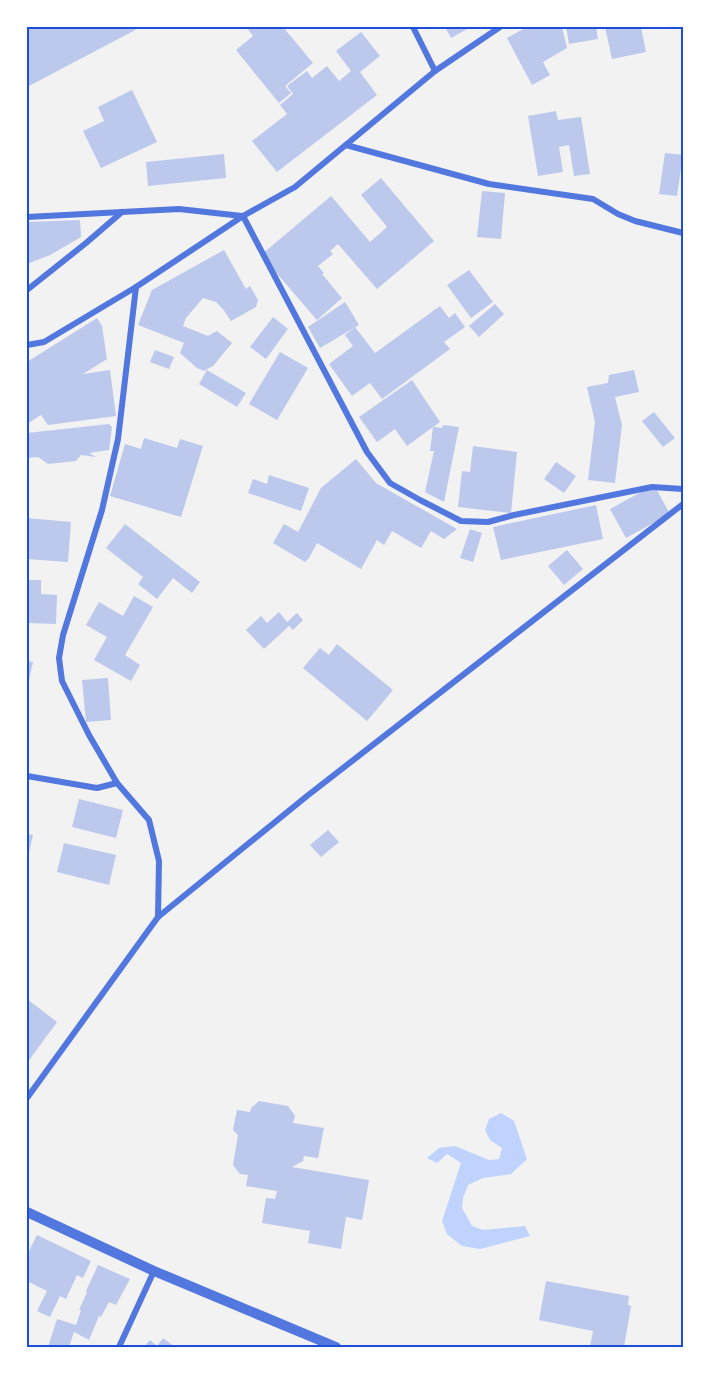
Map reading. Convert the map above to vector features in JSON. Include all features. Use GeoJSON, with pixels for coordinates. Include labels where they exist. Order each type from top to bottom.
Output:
{"type":"FeatureCollection","features":[{"type":"Feature","properties":{"kind":"street"},"geometry":{"type":"LineString","coordinates":[[413,27],[435,71]]}},
{"type":"Feature","properties":{"kind":"street"},"geometry":{"type":"LineString","coordinates":[[27,345],[44,342],[136,287],[243,216],[295,186],[435,71],[500,27]]}},
{"type":"Feature","properties":{"kind":"street"},"geometry":{"type":"LineString","coordinates":[[346,145],[489,184],[593,199],[635,221],[683,233]]}},
{"type":"Feature","properties":{"kind":"street"},"geometry":{"type":"LineString","coordinates":[[27,217],[179,209],[243,216]]}},
{"type":"Feature","properties":{"kind":"street"},"geometry":{"type":"LineString","coordinates":[[27,290],[123,212]]}},
{"type":"Feature","properties":{"kind":"street"},"geometry":{"type":"LineString","coordinates":[[243,216],[367,452],[390,483],[460,521],[488,522],[652,487],[683,489]]}},
{"type":"Feature","properties":{"kind":"street"},"geometry":{"type":"LineString","coordinates":[[136,287],[118,439],[102,510],[63,635],[59,658],[62,681],[89,735],[117,783],[149,820],[159,861],[158,917]]}},
{"type":"Feature","properties":{"kind":"street"},"geometry":{"type":"LineString","coordinates":[[27,1098],[158,917],[307,796],[683,504]]}},
{"type":"Feature","properties":{"kind":"street"},"geometry":{"type":"LineString","coordinates":[[27,776],[97,788],[117,783]]}},
{"type":"Feature","properties":{"kind":"street"},"geometry":{"type":"LineString","coordinates":[[27,1212],[154,1271],[336,1347]]}},
{"type":"Feature","properties":{"kind":"street"},"geometry":{"type":"LineString","coordinates":[[119,1347],[154,1271]]}},
{"type":"Feature","properties":{"kind":"water"},"geometry":{"type":"Polygon","coordinates":[[[501,1113],[514,1121],[527,1159],[511,1174],[483,1178],[468,1185],[462,1208],[472,1226],[483,1230],[525,1226],[530,1236],[480,1249],[462,1246],[447,1234],[442,1221],[461,1163],[447,1154],[437,1163],[427,1158],[439,1148],[455,1146],[489,1160],[499,1159],[502,1148],[490,1140],[485,1130],[489,1119],[501,1113]]]}},
{"type":"Feature","properties":{"kind":"building"},"geometry":{"type":"Polygon","coordinates":[[[27,27],[141,27],[27,87],[27,27]]]}},
{"type":"Feature","properties":{"kind":"building"},"geometry":{"type":"Polygon","coordinates":[[[246,27],[283,27],[313,63],[285,86],[291,93],[279,103],[236,50],[253,36],[246,27]]]}},
{"type":"Feature","properties":{"kind":"building"},"geometry":{"type":"Polygon","coordinates":[[[445,27],[471,27],[451,38],[445,27]]]}},
{"type":"Feature","properties":{"kind":"building"},"geometry":{"type":"Polygon","coordinates":[[[527,27],[562,27],[567,48],[543,62],[550,75],[532,85],[507,38],[527,27]]]}},
{"type":"Feature","properties":{"kind":"building"},"geometry":{"type":"Polygon","coordinates":[[[566,27],[596,27],[598,39],[569,44],[566,27]]]}},
{"type":"Feature","properties":{"kind":"building"},"geometry":{"type":"Polygon","coordinates":[[[605,27],[641,27],[646,52],[612,59],[605,27]]]}},
{"type":"Feature","properties":{"kind":"building"},"geometry":{"type":"Polygon","coordinates":[[[361,32],[380,56],[360,72],[377,95],[277,172],[252,141],[287,114],[280,105],[293,94],[287,86],[307,71],[312,78],[327,66],[339,81],[351,71],[336,51],[361,32]]]}},
{"type":"Feature","properties":{"kind":"building"},"geometry":{"type":"Polygon","coordinates":[[[132,90],[157,142],[101,168],[83,131],[104,121],[98,107],[132,90]]]}},
{"type":"Feature","properties":{"kind":"building"},"geometry":{"type":"Polygon","coordinates":[[[556,111],[558,120],[581,117],[590,174],[574,176],[569,145],[559,147],[563,172],[538,176],[528,116],[556,111]]]}},
{"type":"Feature","properties":{"kind":"building"},"geometry":{"type":"Polygon","coordinates":[[[665,153],[683,155],[677,196],[659,194],[665,153]]]}},
{"type":"Feature","properties":{"kind":"building"},"geometry":{"type":"Polygon","coordinates":[[[224,154],[226,178],[148,186],[146,162],[224,154]]]}},
{"type":"Feature","properties":{"kind":"building"},"geometry":{"type":"Polygon","coordinates":[[[381,178],[434,241],[377,289],[338,244],[330,251],[333,254],[318,266],[342,298],[317,320],[261,255],[331,196],[370,242],[387,227],[361,195],[381,178]]]}},
{"type":"Feature","properties":{"kind":"building"},"geometry":{"type":"Polygon","coordinates":[[[482,191],[505,193],[501,239],[477,237],[482,191]]]}},
{"type":"Feature","properties":{"kind":"building"},"geometry":{"type":"Polygon","coordinates":[[[80,220],[81,237],[50,255],[27,264],[27,222],[80,220]]]}},
{"type":"Feature","properties":{"kind":"building"},"geometry":{"type":"Polygon","coordinates":[[[224,250],[246,289],[250,286],[258,300],[256,307],[231,321],[216,302],[203,298],[186,318],[183,326],[208,336],[217,331],[232,343],[213,366],[204,371],[180,353],[184,343],[138,325],[152,290],[224,250]]]}},
{"type":"Feature","properties":{"kind":"building"},"geometry":{"type":"Polygon","coordinates":[[[469,270],[493,302],[471,318],[447,285],[469,270]]]}},
{"type":"Feature","properties":{"kind":"building"},"geometry":{"type":"Polygon","coordinates":[[[345,302],[359,325],[320,348],[308,327],[345,302]]]}},
{"type":"Feature","properties":{"kind":"building"},"geometry":{"type":"Polygon","coordinates":[[[495,304],[504,314],[479,337],[469,326],[495,304]]]}},
{"type":"Feature","properties":{"kind":"building"},"geometry":{"type":"Polygon","coordinates":[[[440,306],[449,318],[455,313],[465,327],[444,342],[450,349],[382,399],[370,383],[352,396],[329,364],[353,346],[345,335],[355,327],[375,353],[440,306]]]}},
{"type":"Feature","properties":{"kind":"building"},"geometry":{"type":"Polygon","coordinates":[[[273,317],[288,329],[266,359],[250,347],[273,317]]]}},
{"type":"Feature","properties":{"kind":"building"},"geometry":{"type":"Polygon","coordinates":[[[97,318],[102,326],[107,359],[83,374],[110,370],[116,416],[48,425],[41,415],[27,424],[27,362],[97,318]]]}},
{"type":"Feature","properties":{"kind":"building"},"geometry":{"type":"Polygon","coordinates":[[[155,350],[174,357],[169,369],[150,362],[155,350]]]}},
{"type":"Feature","properties":{"kind":"building"},"geometry":{"type":"Polygon","coordinates":[[[280,352],[308,368],[277,420],[249,404],[280,352]]]}},
{"type":"Feature","properties":{"kind":"building"},"geometry":{"type":"Polygon","coordinates":[[[207,370],[246,393],[237,407],[199,384],[207,370]]]}},
{"type":"Feature","properties":{"kind":"building"},"geometry":{"type":"Polygon","coordinates":[[[634,370],[639,392],[615,397],[622,425],[615,483],[588,480],[595,422],[587,387],[608,383],[609,375],[634,370]]]}},
{"type":"Feature","properties":{"kind":"building"},"geometry":{"type":"Polygon","coordinates":[[[412,380],[440,422],[407,446],[395,429],[377,442],[359,417],[412,380]]]}},
{"type":"Feature","properties":{"kind":"building"},"geometry":{"type":"Polygon","coordinates":[[[654,412],[675,438],[663,447],[642,421],[654,412]]]}},
{"type":"Feature","properties":{"kind":"building"},"geometry":{"type":"Polygon","coordinates":[[[109,424],[112,427],[109,450],[89,453],[96,457],[81,455],[76,461],[48,464],[38,457],[27,458],[27,433],[109,424]]]}},
{"type":"Feature","properties":{"kind":"building"},"geometry":{"type":"Polygon","coordinates":[[[443,425],[459,427],[444,502],[425,492],[434,451],[430,451],[433,427],[442,428],[443,425]]]}},
{"type":"Feature","properties":{"kind":"building"},"geometry":{"type":"Polygon","coordinates":[[[144,438],[177,448],[180,439],[203,446],[181,517],[110,496],[125,444],[141,449],[144,438]]]}},
{"type":"Feature","properties":{"kind":"building"},"geometry":{"type":"Polygon","coordinates":[[[473,446],[517,452],[511,513],[458,507],[462,471],[470,472],[473,446]]]}},
{"type":"Feature","properties":{"kind":"building"},"geometry":{"type":"Polygon","coordinates":[[[356,459],[376,483],[457,529],[444,539],[431,531],[421,548],[392,531],[384,545],[377,540],[361,569],[317,543],[305,562],[273,543],[284,524],[298,532],[321,488],[356,459]]]}},
{"type":"Feature","properties":{"kind":"building"},"geometry":{"type":"Polygon","coordinates":[[[556,462],[576,476],[564,493],[544,479],[556,462]]]}},
{"type":"Feature","properties":{"kind":"building"},"geometry":{"type":"Polygon","coordinates":[[[269,475],[309,488],[301,511],[248,493],[253,479],[267,484],[269,475]]]}},
{"type":"Feature","properties":{"kind":"building"},"geometry":{"type":"Polygon","coordinates":[[[654,485],[670,514],[626,538],[610,509],[654,485]]]}},
{"type":"Feature","properties":{"kind":"building"},"geometry":{"type":"Polygon","coordinates":[[[596,505],[603,539],[501,560],[493,527],[596,505]]]}},
{"type":"Feature","properties":{"kind":"building"},"geometry":{"type":"Polygon","coordinates":[[[27,518],[71,522],[68,562],[27,559],[27,518]]]}},
{"type":"Feature","properties":{"kind":"building"},"geometry":{"type":"Polygon","coordinates":[[[125,524],[200,582],[192,593],[173,578],[157,599],[138,584],[143,577],[106,548],[125,524]]]}},
{"type":"Feature","properties":{"kind":"building"},"geometry":{"type":"Polygon","coordinates":[[[470,529],[482,533],[473,562],[460,558],[470,529]]]}},
{"type":"Feature","properties":{"kind":"building"},"geometry":{"type":"Polygon","coordinates":[[[567,550],[583,569],[564,585],[548,566],[567,550]]]}},
{"type":"Feature","properties":{"kind":"building"},"geometry":{"type":"Polygon","coordinates":[[[27,580],[41,580],[41,594],[57,595],[56,624],[27,623],[27,580]]]}},
{"type":"Feature","properties":{"kind":"building"},"geometry":{"type":"Polygon","coordinates":[[[134,596],[153,607],[125,655],[140,665],[131,681],[94,660],[107,637],[86,625],[99,602],[123,616],[134,596]]]}},
{"type":"Feature","properties":{"kind":"building"},"geometry":{"type":"Polygon","coordinates":[[[279,612],[287,622],[297,613],[303,620],[293,630],[289,626],[264,649],[246,630],[261,616],[267,623],[279,612]]]}},
{"type":"Feature","properties":{"kind":"building"},"geometry":{"type":"Polygon","coordinates":[[[337,644],[393,690],[367,721],[303,668],[320,648],[329,655],[337,644]]]}},
{"type":"Feature","properties":{"kind":"building"},"geometry":{"type":"Polygon","coordinates":[[[27,661],[33,662],[28,685],[27,685],[27,661]]]}},
{"type":"Feature","properties":{"kind":"building"},"geometry":{"type":"Polygon","coordinates":[[[108,678],[111,720],[86,722],[82,680],[108,678]]]}},
{"type":"Feature","properties":{"kind":"building"},"geometry":{"type":"Polygon","coordinates":[[[79,799],[123,810],[116,838],[72,827],[79,799]]]}},
{"type":"Feature","properties":{"kind":"building"},"geometry":{"type":"Polygon","coordinates":[[[328,830],[339,842],[321,857],[310,845],[328,830]]]}},
{"type":"Feature","properties":{"kind":"building"},"geometry":{"type":"Polygon","coordinates":[[[27,834],[33,835],[28,856],[27,856],[27,834]]]}},
{"type":"Feature","properties":{"kind":"building"},"geometry":{"type":"Polygon","coordinates":[[[64,843],[116,855],[109,885],[57,872],[64,843]]]}},
{"type":"Feature","properties":{"kind":"building"},"geometry":{"type":"Polygon","coordinates":[[[27,999],[57,1022],[27,1063],[27,999]]]}},
{"type":"Feature","properties":{"kind":"building"},"geometry":{"type":"Polygon","coordinates":[[[259,1101],[288,1106],[295,1116],[293,1123],[324,1128],[318,1158],[304,1156],[303,1161],[292,1167],[369,1180],[362,1220],[346,1217],[341,1249],[308,1243],[310,1231],[262,1223],[266,1198],[275,1199],[277,1191],[246,1186],[248,1175],[240,1174],[233,1165],[238,1135],[233,1130],[237,1110],[250,1112],[259,1101]]]}},
{"type":"Feature","properties":{"kind":"building"},"geometry":{"type":"Polygon","coordinates":[[[37,1235],[91,1261],[83,1278],[77,1275],[66,1299],[60,1296],[50,1317],[37,1311],[47,1291],[27,1281],[27,1255],[37,1235]]]}},
{"type":"Feature","properties":{"kind":"building"},"geometry":{"type":"Polygon","coordinates":[[[98,1265],[130,1279],[116,1305],[109,1302],[101,1317],[99,1316],[89,1340],[74,1332],[69,1347],[48,1347],[57,1319],[76,1325],[81,1310],[79,1310],[98,1265]]]}},
{"type":"Feature","properties":{"kind":"building"},"geometry":{"type":"Polygon","coordinates":[[[546,1281],[629,1296],[628,1305],[631,1306],[624,1347],[590,1347],[593,1331],[539,1320],[546,1281]]]}},
{"type":"Feature","properties":{"kind":"building"},"geometry":{"type":"Polygon","coordinates":[[[163,1338],[175,1347],[144,1347],[150,1340],[157,1346],[163,1338]]]}}]}
